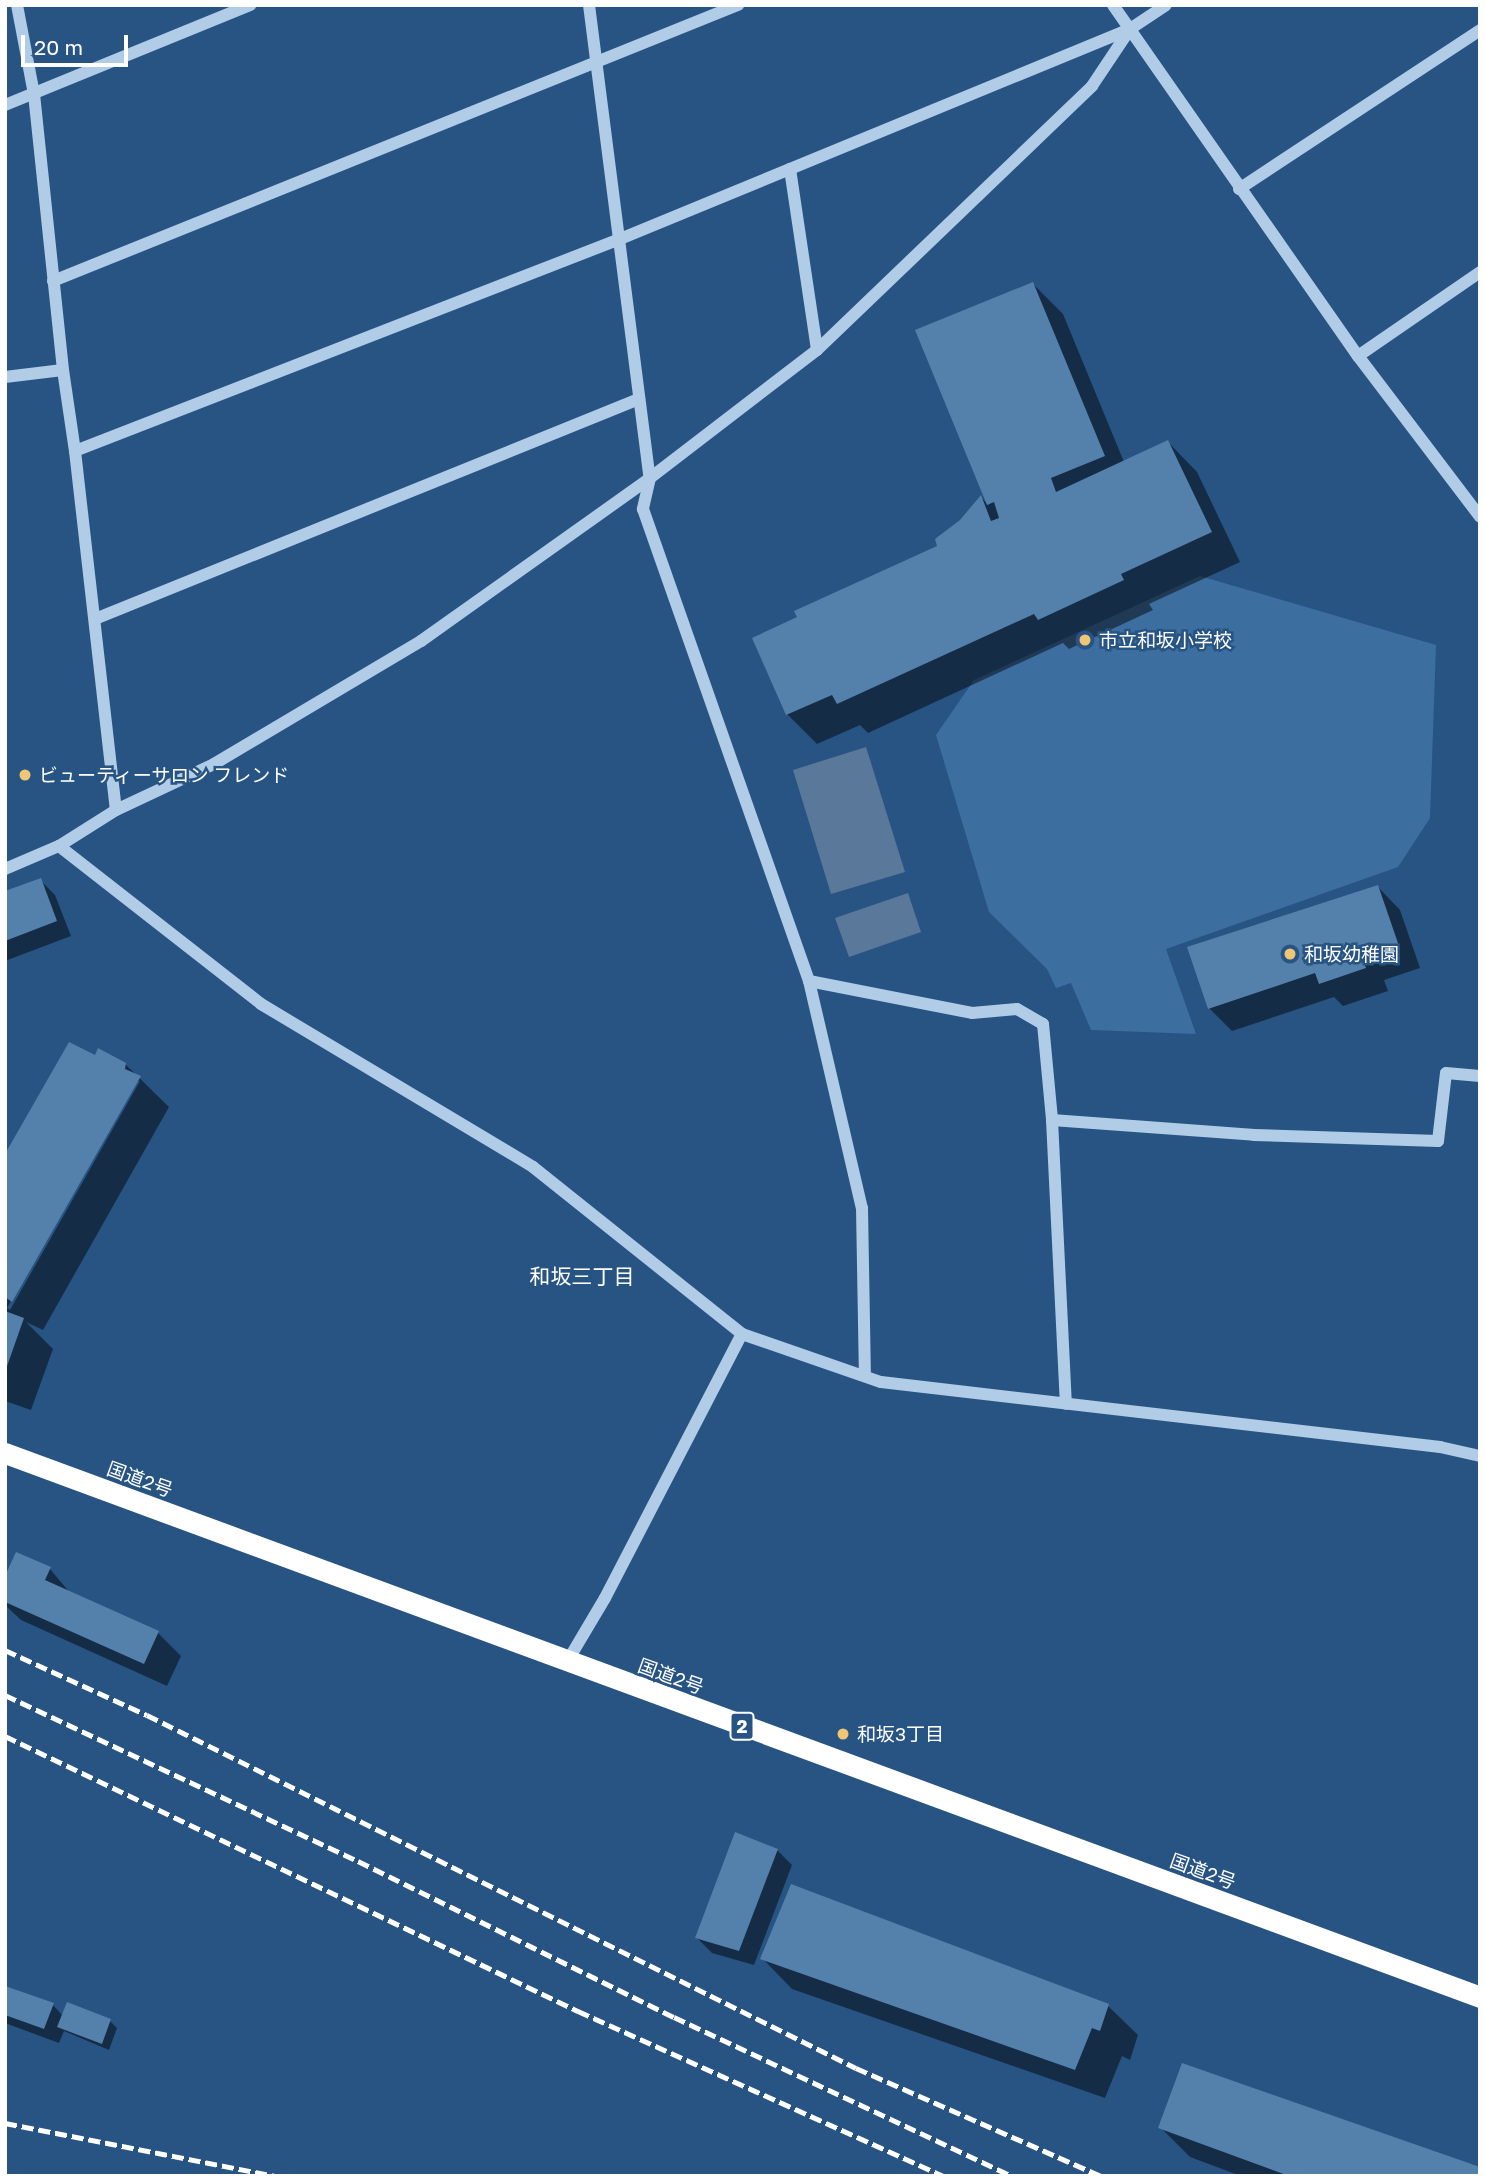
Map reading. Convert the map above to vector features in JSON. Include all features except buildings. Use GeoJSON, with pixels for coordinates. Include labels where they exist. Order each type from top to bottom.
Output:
{"type":"FeatureCollection","features":[{"type":"Feature","properties":{"kind":"highway","name":"国道2号"},"geometry":{"type":"LineString","coordinates":[[5,1454],[1480,1997]]}},
{"type":"Feature","properties":{"kind":"street"},"geometry":{"type":"LineString","coordinates":[[17,5],[34,94],[63,370],[75,452],[116,810]]}},
{"type":"Feature","properties":{"kind":"street"},"geometry":{"type":"LineString","coordinates":[[5,105],[250,5]]}},
{"type":"Feature","properties":{"kind":"street"},"geometry":{"type":"LineString","coordinates":[[589,5],[650,478],[643,509],[809,981],[862,1208],[865,1376]]}},
{"type":"Feature","properties":{"kind":"street"},"geometry":{"type":"LineString","coordinates":[[53,281],[738,5]]}},
{"type":"Feature","properties":{"kind":"street"},"geometry":{"type":"LineString","coordinates":[[1113,5],[1358,356],[1480,517]]}},
{"type":"Feature","properties":{"kind":"street"},"geometry":{"type":"LineString","coordinates":[[75,452],[620,239],[1130,29],[1166,5]]}},
{"type":"Feature","properties":{"kind":"street"},"geometry":{"type":"LineString","coordinates":[[5,869],[59,846],[116,810],[214,764],[421,640],[650,478],[817,350],[1092,86],[1130,29]]}},
{"type":"Feature","properties":{"kind":"street"},"geometry":{"type":"LineString","coordinates":[[1239,189],[1480,30]]}},
{"type":"Feature","properties":{"kind":"street"},"geometry":{"type":"LineString","coordinates":[[790,169],[817,350]]}},
{"type":"Feature","properties":{"kind":"street"},"geometry":{"type":"LineString","coordinates":[[1358,356],[1480,272]]}},
{"type":"Feature","properties":{"kind":"street"},"geometry":{"type":"LineString","coordinates":[[5,377],[63,370]]}},
{"type":"Feature","properties":{"kind":"street"},"geometry":{"type":"LineString","coordinates":[[95,619],[639,399]]}},
{"type":"Feature","properties":{"kind":"street"},"geometry":{"type":"LineString","coordinates":[[59,846],[261,1004],[533,1167],[742,1334],[881,1382],[1440,1447],[1480,1456]]}},
{"type":"Feature","properties":{"kind":"street"},"geometry":{"type":"LineString","coordinates":[[809,981],[972,1013],[1017,1009],[1043,1024],[1052,1120],[1066,1404]]}},
{"type":"Feature","properties":{"kind":"street"},"geometry":{"type":"LineString","coordinates":[[1052,1120],[1254,1135],[1438,1141],[1446,1073],[1480,1076]]}},
{"type":"Feature","properties":{"kind":"street"},"geometry":{"type":"LineString","coordinates":[[567,1662],[605,1598],[742,1334]]}},
{"type":"Feature","properties":{"kind":"shaded area"},"geometry":{"type":"Polygon","coordinates":[[[1200,576],[1436,645],[1430,818],[1398,867],[1166,949],[1196,1034],[1091,1030],[1071,983],[1056,988],[1047,969],[989,912],[936,735],[974,680],[1200,576]]]}},
{"type":"Feature","properties":{"kind":"shaded area"},"geometry":{"type":"Polygon","coordinates":[[[866,747],[905,872],[831,894],[793,770],[866,747]]]}},
{"type":"Feature","properties":{"kind":"shaded area"},"geometry":{"type":"Polygon","coordinates":[[[908,893],[921,932],[849,957],[835,918],[908,893]]]}},
{"type":"Feature","properties":{"kind":"railway"},"geometry":{"type":"LineString","coordinates":[[5,1650],[147,1715],[856,2068],[1101,2176]]}},
{"type":"Feature","properties":{"kind":"railway"},"geometry":{"type":"LineString","coordinates":[[5,1695],[358,1861],[674,2017],[1012,2176]]}},
{"type":"Feature","properties":{"kind":"railway"},"geometry":{"type":"LineString","coordinates":[[5,1736],[578,2011],[943,2176]]}},
{"type":"Feature","properties":{"kind":"railway"},"geometry":{"type":"LineString","coordinates":[[5,2123],[275,2176]]}},
{"type":"Feature","properties":{"kind":"place","name":"市立和坂小学校"},"geometry":{"type":"Point","coordinates":[1085,640]}},
{"type":"Feature","properties":{"kind":"place","name":"ビューティーサロン フレンド"},"geometry":{"type":"Point","coordinates":[25,775]}},
{"type":"Feature","properties":{"kind":"place","name":"和坂幼稚園"},"geometry":{"type":"Point","coordinates":[1290,954]}},
{"type":"Feature","properties":{"kind":"place","name":"和坂3丁目"},"geometry":{"type":"Point","coordinates":[843,1734]}},
{"type":"Feature","properties":{"kind":"district","name":"和坂三丁目"},"geometry":{"type":"Point","coordinates":[582,1276]}}]}
